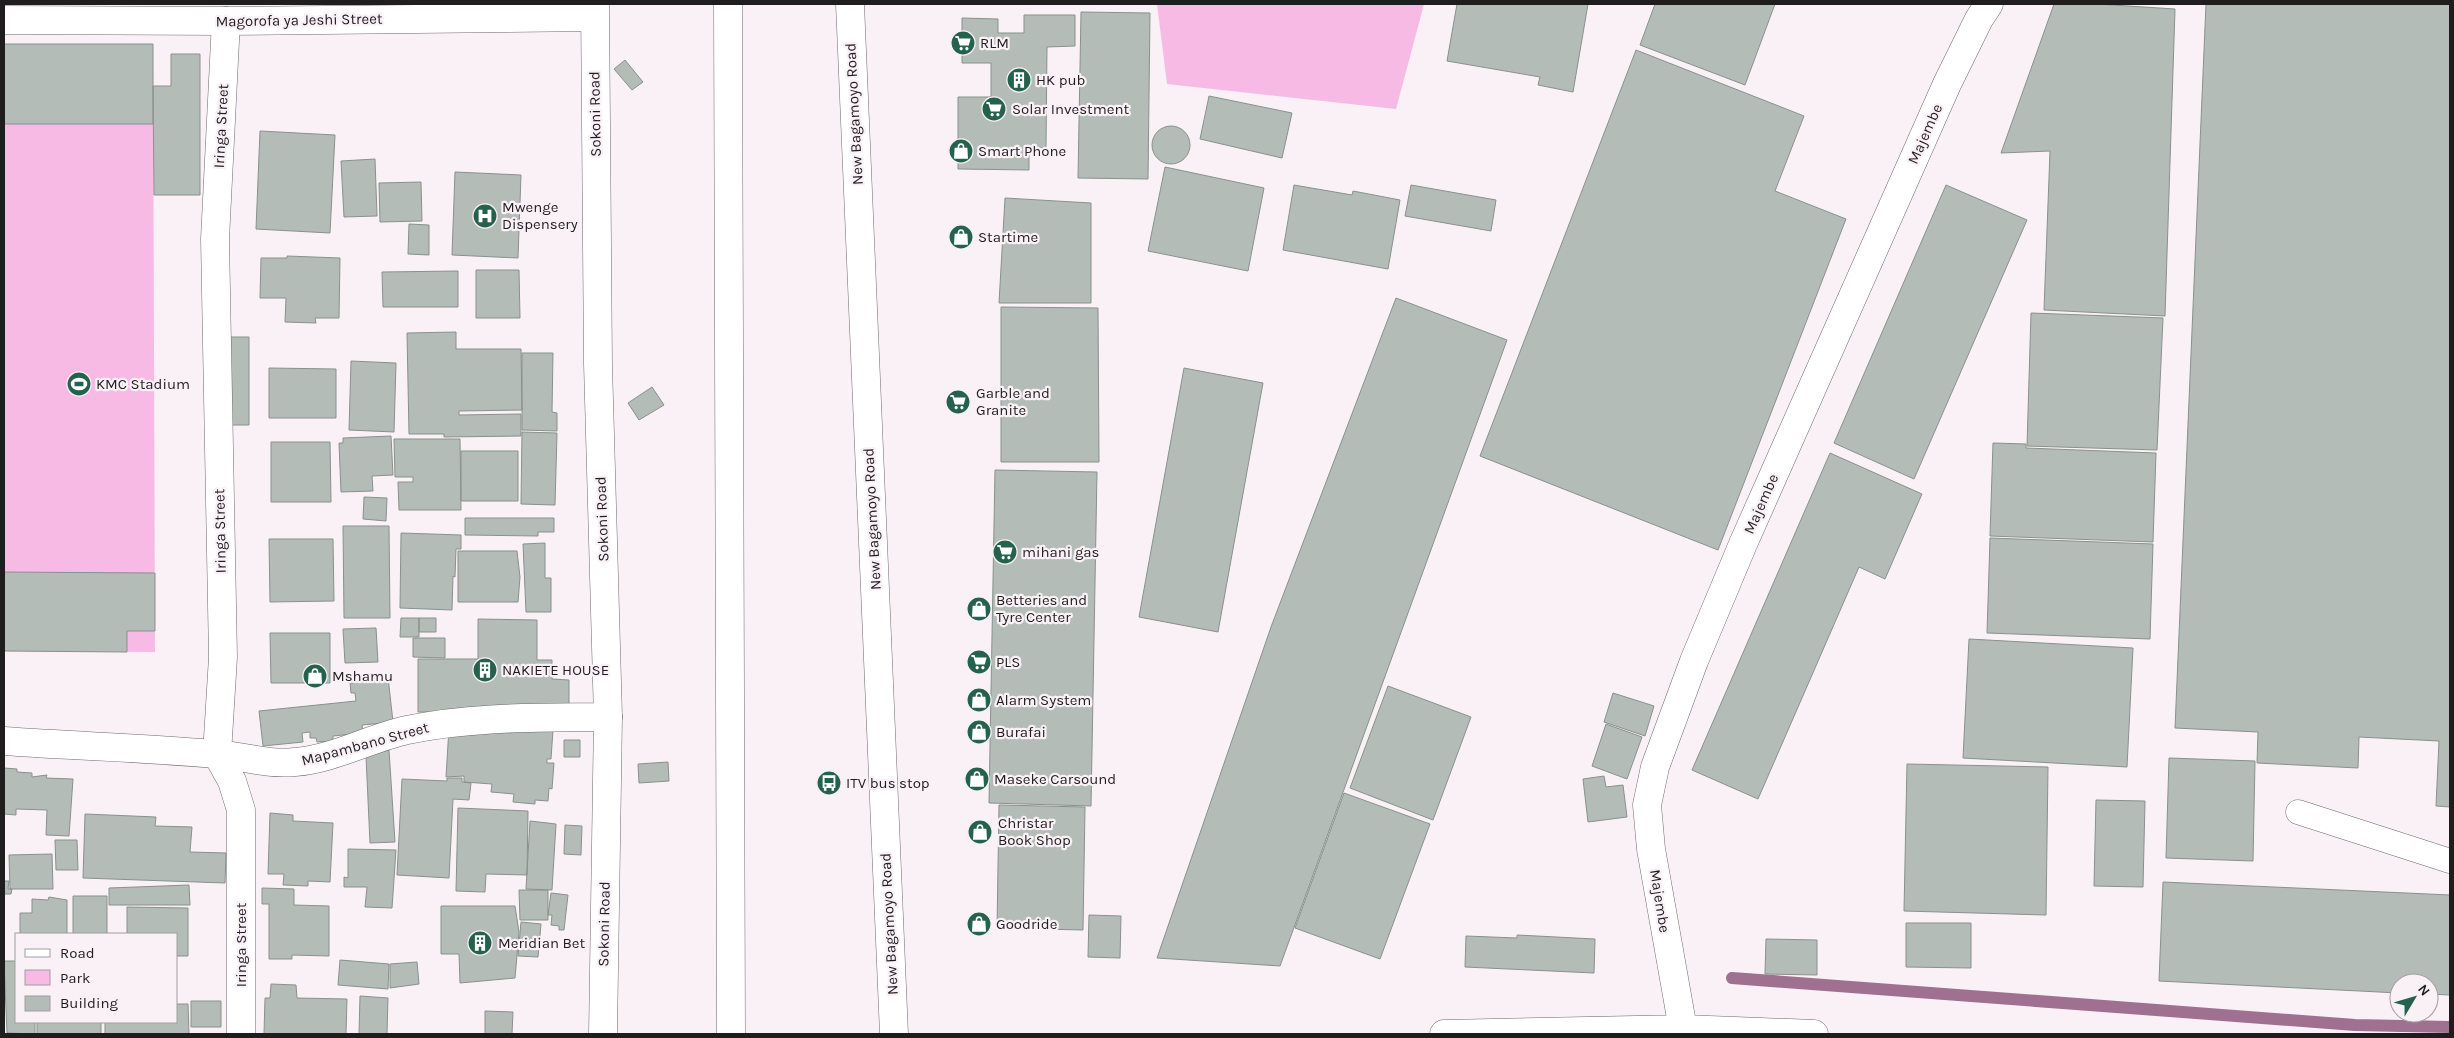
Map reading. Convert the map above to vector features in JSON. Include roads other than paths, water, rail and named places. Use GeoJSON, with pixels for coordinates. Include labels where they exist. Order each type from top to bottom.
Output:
{"type":"FeatureCollection","features":[{"type":"Feature","properties":{"kind":"main road"},"geometry":{"type":"LineString","coordinates":[[728,4],[731,1034]]}},
{"type":"Feature","properties":{"kind":"main road","name":"New Bagamoyo Road"},"geometry":{"type":"LineString","coordinates":[[850,4],[894,1034]]}},
{"type":"Feature","properties":{"kind":"main road","name":"Majembe"},"geometry":{"type":"LineString","coordinates":[[1682,1029],[1651,849],[1647,805],[1655,767],[1690,670],[1743,544],[1947,84],[1979,19],[1989,4]]}},
{"type":"Feature","properties":{"kind":"main road","name":"Magorofa ya Jeshi Street"},"geometry":{"type":"LineString","coordinates":[[4,20],[226,21],[594,10]]}},
{"type":"Feature","properties":{"kind":"main road","name":"Sokoni Road"},"geometry":{"type":"LineString","coordinates":[[594,10],[598,364],[608,717],[603,1034]]}},
{"type":"Feature","properties":{"kind":"main road","name":"Iringa Street"},"geometry":{"type":"LineString","coordinates":[[226,21],[215,239],[223,657],[217,754],[232,781],[241,810],[241,1034]]}},
{"type":"Feature","properties":{"kind":"main road","name":"Mapambano Street"},"geometry":{"type":"LineString","coordinates":[[4,741],[217,754],[275,763],[313,759],[406,730],[454,722],[512,718],[608,717]]}},
{"type":"Feature","properties":{"kind":"main road"},"geometry":{"type":"LineString","coordinates":[[1444,1034],[1682,1029],[1814,1034]]}},
{"type":"Feature","properties":{"kind":"lane"},"geometry":{"type":"LineString","coordinates":[[2298,812],[2450,861]]}},
{"type":"Feature","properties":{"kind":"waterway"},"geometry":{"type":"LineString","coordinates":[[1732,978],[2355,1025],[2450,1027]]}},
{"type":"Feature","properties":{"kind":"place","name":"RLM"},"geometry":{"type":"Point","coordinates":[963,43]}},
{"type":"Feature","properties":{"kind":"place","name":"HK pub"},"geometry":{"type":"Point","coordinates":[1019,80]}},
{"type":"Feature","properties":{"kind":"place","name":"Solar Investment"},"geometry":{"type":"Point","coordinates":[994,109]}},
{"type":"Feature","properties":{"kind":"place","name":"Smart Phone"},"geometry":{"type":"Point","coordinates":[961,151]}},
{"type":"Feature","properties":{"kind":"place","name":"Mwenge Dispensery"},"geometry":{"type":"Point","coordinates":[485,216]}},
{"type":"Feature","properties":{"kind":"place","name":"Startime"},"geometry":{"type":"Point","coordinates":[961,237]}},
{"type":"Feature","properties":{"kind":"place","name":"KMC Stadium"},"geometry":{"type":"Point","coordinates":[79,384]}},
{"type":"Feature","properties":{"kind":"place","name":"Garble and Granite"},"geometry":{"type":"Point","coordinates":[958,402]}},
{"type":"Feature","properties":{"kind":"place","name":"mihani gas"},"geometry":{"type":"Point","coordinates":[1005,552]}},
{"type":"Feature","properties":{"kind":"place","name":"Betteries and Tyre Center"},"geometry":{"type":"Point","coordinates":[979,609]}},
{"type":"Feature","properties":{"kind":"place","name":"PLS"},"geometry":{"type":"Point","coordinates":[979,662]}},
{"type":"Feature","properties":{"kind":"place","name":"NAKIETE HOUSE"},"geometry":{"type":"Point","coordinates":[485,670]}},
{"type":"Feature","properties":{"kind":"place","name":"Mshamu"},"geometry":{"type":"Point","coordinates":[315,676]}},
{"type":"Feature","properties":{"kind":"place","name":"Alarm System"},"geometry":{"type":"Point","coordinates":[979,700]}},
{"type":"Feature","properties":{"kind":"place","name":"Burafai"},"geometry":{"type":"Point","coordinates":[979,732]}},
{"type":"Feature","properties":{"kind":"place","name":"Maseke Carsound"},"geometry":{"type":"Point","coordinates":[977,779]}},
{"type":"Feature","properties":{"kind":"place","name":"ITV bus stop"},"geometry":{"type":"Point","coordinates":[829,783]}},
{"type":"Feature","properties":{"kind":"place","name":"Christar Book Shop"},"geometry":{"type":"Point","coordinates":[980,832]}},
{"type":"Feature","properties":{"kind":"place","name":"Goodride"},"geometry":{"type":"Point","coordinates":[979,924]}},
{"type":"Feature","properties":{"kind":"place","name":"Meridian Bet"},"geometry":{"type":"Point","coordinates":[480,943]}}]}
